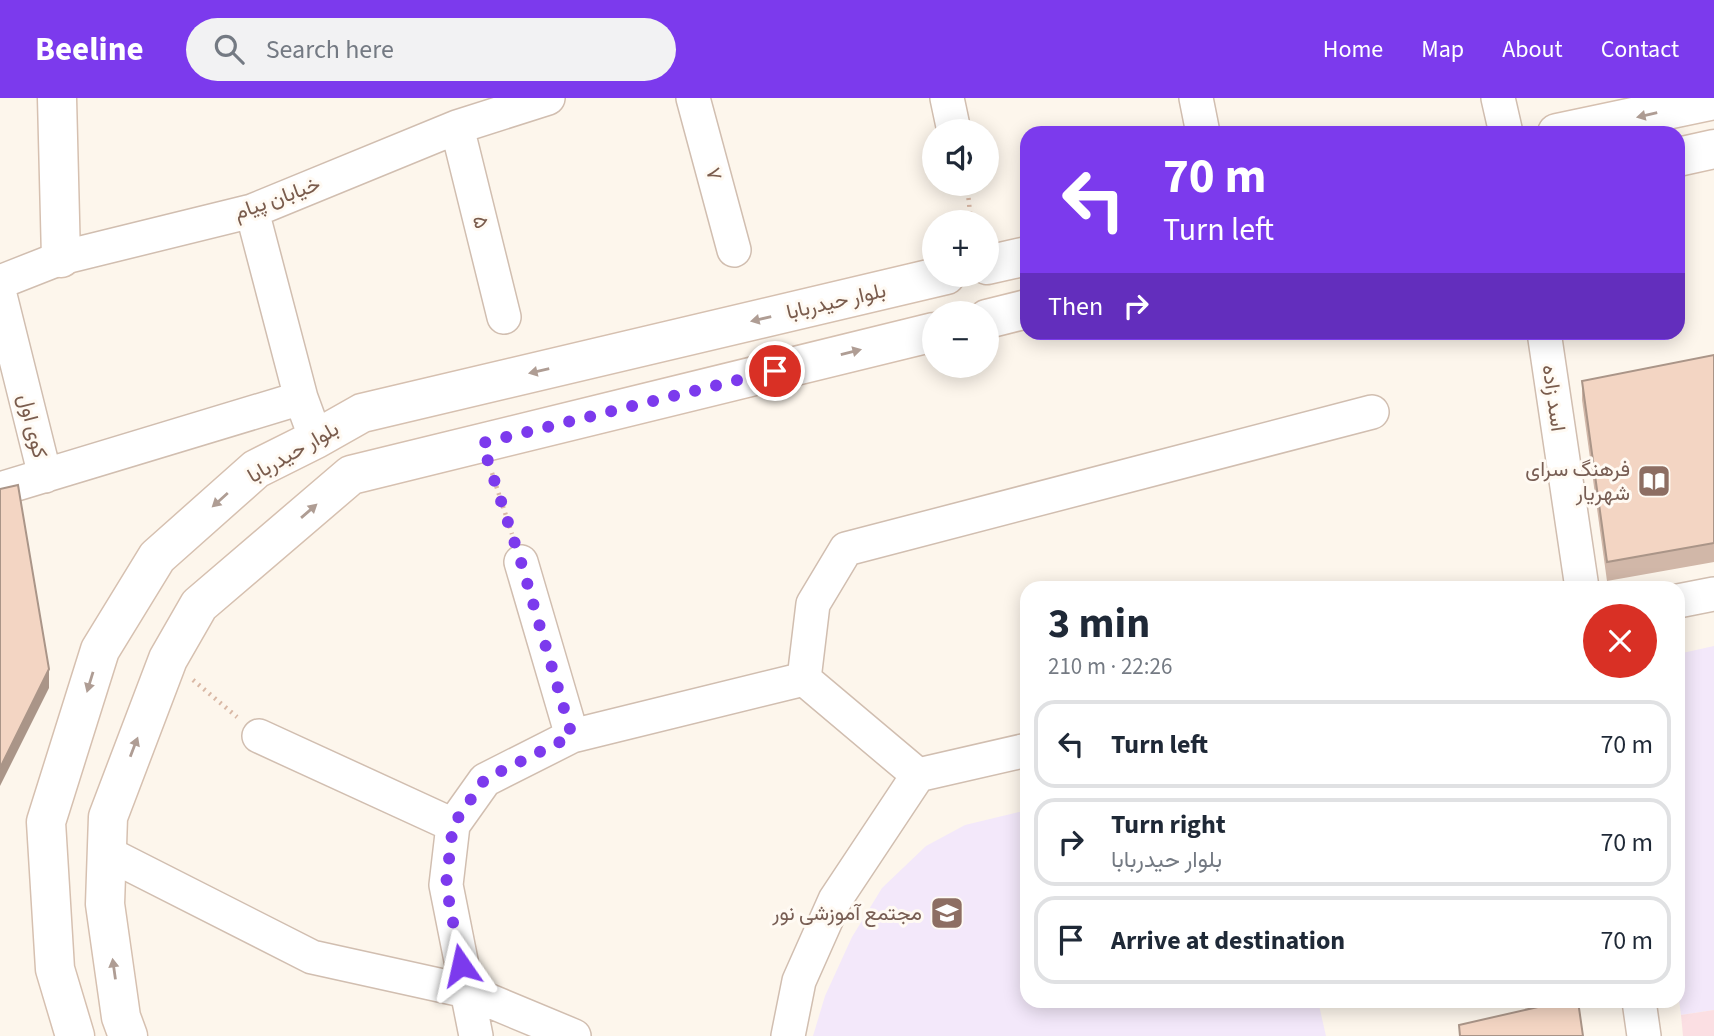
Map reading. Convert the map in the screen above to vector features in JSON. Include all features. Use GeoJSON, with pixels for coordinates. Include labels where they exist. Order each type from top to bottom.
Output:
{"type":"FeatureCollection","features":[{"type":"Feature","properties":{"kind":"street"},"geometry":{"type":"LineString","coordinates":[[57,98],[61,258]]}},
{"type":"Feature","properties":{"kind":"street","name":"خیابان پیام"},"geometry":{"type":"LineString","coordinates":[[0,282],[61,258],[252,211],[457,127],[548,98]]}},
{"type":"Feature","properties":{"kind":"street","name":"۷"},"geometry":{"type":"LineString","coordinates":[[693,98],[734,250]]}},
{"type":"Feature","properties":{"kind":"street"},"geometry":{"type":"LineString","coordinates":[[947,98],[951,119]]}},
{"type":"Feature","properties":{"kind":"street"},"geometry":{"type":"LineString","coordinates":[[1196,98],[1202,126]]}},
{"type":"Feature","properties":{"kind":"street"},"geometry":{"type":"LineString","coordinates":[[1498,98],[1504,126]]}},
{"type":"Feature","properties":{"kind":"street"},"geometry":{"type":"LineString","coordinates":[[1590,126],[1714,100]]}},
{"type":"Feature","properties":{"kind":"street","name":"۵"},"geometry":{"type":"LineString","coordinates":[[457,127],[504,317]]}},
{"type":"Feature","properties":{"kind":"street"},"geometry":{"type":"LineString","coordinates":[[1685,155],[1714,149]]}},
{"type":"Feature","properties":{"kind":"street"},"geometry":{"type":"LineString","coordinates":[[252,211],[301,398],[316,439]]}},
{"type":"Feature","properties":{"kind":"street"},"geometry":{"type":"LineString","coordinates":[[999,262],[1020,258]]}},
{"type":"Feature","properties":{"kind":"street","name":"بلوار حیدربابا"},"geometry":{"type":"LineString","coordinates":[[75,1036],[55,969],[46,822],[100,650],[157,556],[256,469],[362,413],[922,281]]}},
{"type":"Feature","properties":{"kind":"street","name":"کوی اول"},"geometry":{"type":"LineString","coordinates":[[0,295],[45,476]]}},
{"type":"Feature","properties":{"kind":"street"},"geometry":{"type":"LineString","coordinates":[[999,316],[1020,311]]}},
{"type":"Feature","properties":{"kind":"street"},"geometry":{"type":"LineString","coordinates":[[128,1036],[121,1017],[105,904],[108,817],[167,659],[199,605],[351,475],[922,335]]}},
{"type":"Feature","properties":{"kind":"street","name":"اسد زاده"},"geometry":{"type":"LineString","coordinates":[[1545,340],[1581,581]]}},
{"type":"Feature","properties":{"kind":"street"},"geometry":{"type":"LineString","coordinates":[[0,489],[301,398]]}},
{"type":"Feature","properties":{"kind":"street"},"geometry":{"type":"LineString","coordinates":[[804,679],[813,604],[846,550],[1372,412]]}},
{"type":"Feature","properties":{"kind":"street"},"geometry":{"type":"LineString","coordinates":[[521,562],[572,736]]}},
{"type":"Feature","properties":{"kind":"street"},"geometry":{"type":"LineString","coordinates":[[1685,600],[1714,594]]}},
{"type":"Feature","properties":{"kind":"street"},"geometry":{"type":"LineString","coordinates":[[476,1036],[446,885],[453,825],[485,779],[572,736],[804,679]]}},
{"type":"Feature","properties":{"kind":"street"},"geometry":{"type":"LineString","coordinates":[[804,679],[918,775]]}},
{"type":"Feature","properties":{"kind":"street"},"geometry":{"type":"LineString","coordinates":[[259,736],[453,825]]}},
{"type":"Feature","properties":{"kind":"street"},"geometry":{"type":"LineString","coordinates":[[788,1036],[799,981],[835,900],[918,775],[1020,752]]}},
{"type":"Feature","properties":{"kind":"street"},"geometry":{"type":"LineString","coordinates":[[107,853],[312,957],[466,991],[574,1036]]}},
{"type":"Feature","properties":{"kind":"street"},"geometry":{"type":"LineString","coordinates":[[1640,1008],[1644,1036]]}},
{"type":"Feature","properties":{"kind":"path"},"geometry":{"type":"LineString","coordinates":[[482,443],[521,562]]}},
{"type":"Feature","properties":{"kind":"path"},"geometry":{"type":"LineString","coordinates":[[167,659],[259,736]]}},
{"type":"Feature","properties":{"kind":"shaded area"},"geometry":{"type":"Polygon","coordinates":[[[1714,646],[1714,1010],[1681,1015],[1680,1008],[1685,1008],[1685,652],[1714,646]]]}},
{"type":"Feature","properties":{"kind":"shaded area","name":"مجتمع آموزشی نور"},"geometry":{"type":"Polygon","coordinates":[[[1020,812],[1020,1008],[1320,1008],[1326,1036],[813,1036],[825,996],[852,937],[882,888],[926,846],[965,825],[1020,812]]]}},
{"type":"Feature","properties":{"kind":"shaded area"},"geometry":{"type":"Polygon","coordinates":[[[1714,1010],[1714,1036],[1683,1036],[1681,1015],[1714,1010]]]}},
{"type":"Feature","properties":{"kind":"building","name":"فرهنگ سرای شهریار"},"geometry":{"type":"Polygon","coordinates":[[[1714,355],[1714,543],[1607,562],[1582,381],[1714,355]]]}},
{"type":"Feature","properties":{"kind":"building"},"geometry":{"type":"Polygon","coordinates":[[[18,485],[49,669],[0,768],[0,489],[18,485]]]}},
{"type":"Feature","properties":{"kind":"building"},"geometry":{"type":"Polygon","coordinates":[[[1533,1008],[1579,1008],[1583,1036],[1460,1036],[1459,1025],[1533,1008]]]}},
{"type":"Feature","properties":{"kind":"place","name":"فرهنگ سرای شهریار"},"geometry":{"type":"Point","coordinates":[1654,481]}},
{"type":"Feature","properties":{"kind":"place","name":"مجتمع آموزشی نور"},"geometry":{"type":"Point","coordinates":[947,913]}},
{"type":"Feature","properties":{"kind":"route"},"geometry":{"type":"LineString","coordinates":[[461,965],[446,885],[453,825],[485,779],[572,736],[521,562],[482,443],[775,371]]}}]}
